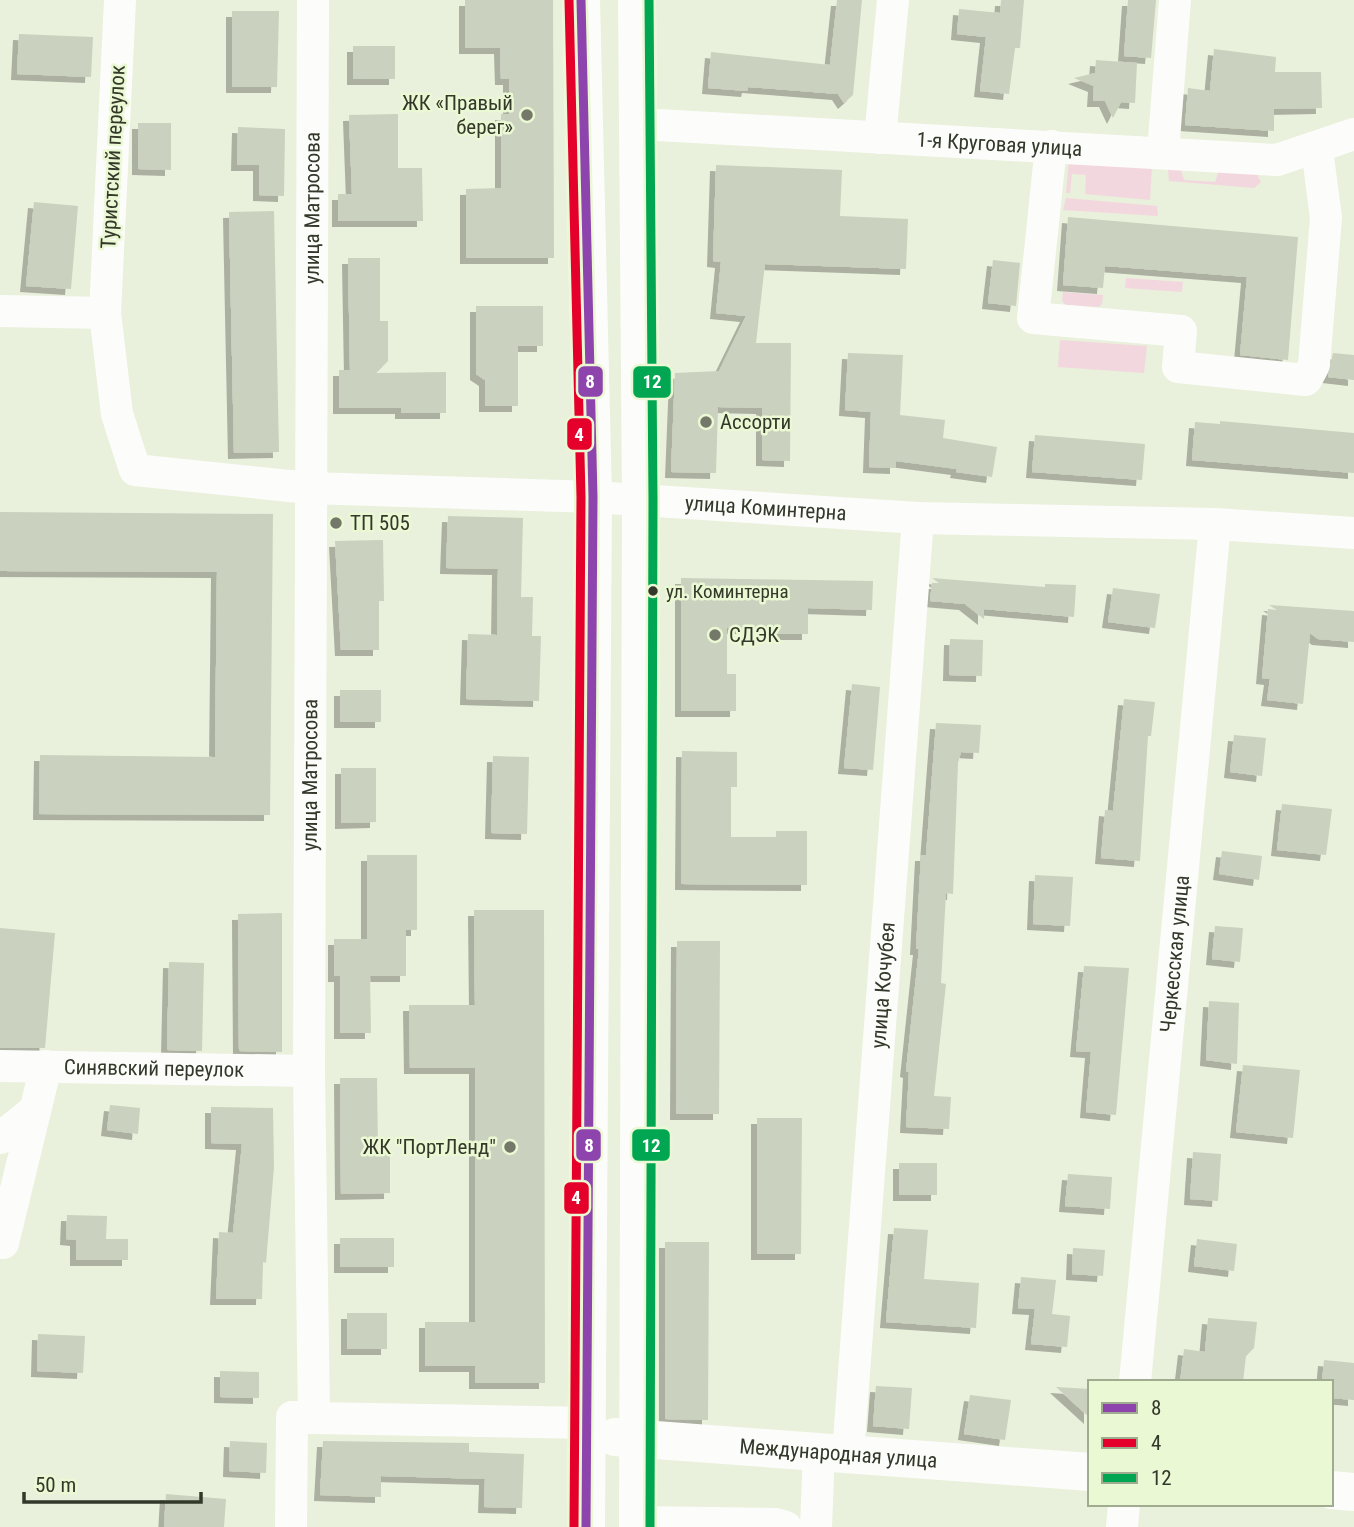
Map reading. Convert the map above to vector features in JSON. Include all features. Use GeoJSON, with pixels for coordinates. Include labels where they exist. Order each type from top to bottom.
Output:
{"type":"FeatureCollection","features":[{"type":"Feature","properties":{"kind":"main road"},"geometry":{"type":"LineString","coordinates":[[581,0],[593,497],[586,1527]]}},
{"type":"Feature","properties":{"kind":"main road"},"geometry":{"type":"LineString","coordinates":[[637,0],[641,499],[638,1524]]}},
{"type":"Feature","properties":{"kind":"main road","name":"Международная улица"},"geometry":{"type":"LineString","coordinates":[[588,1430],[638,1438],[1088,1472]]}},
{"type":"Feature","properties":{"kind":"main road"},"geometry":{"type":"LineString","coordinates":[[1333,1490],[1354,1492]]}},
{"type":"Feature","properties":{"kind":"street","name":"Туристский переулок"},"geometry":{"type":"LineString","coordinates":[[120,0],[105,313],[117,414],[135,470]]}},
{"type":"Feature","properties":{"kind":"street","name":"улица Матросова"},"geometry":{"type":"LineString","coordinates":[[313,0],[309,488],[309,1071],[314,1418]]}},
{"type":"Feature","properties":{"kind":"street"},"geometry":{"type":"LineString","coordinates":[[880,138],[893,0]]}},
{"type":"Feature","properties":{"kind":"street"},"geometry":{"type":"LineString","coordinates":[[1163,152],[1175,0]]}},
{"type":"Feature","properties":{"kind":"street","name":"1-я Круговая улица"},"geometry":{"type":"LineString","coordinates":[[640,124],[1277,160],[1317,149],[1354,134]]}},
{"type":"Feature","properties":{"kind":"street"},"geometry":{"type":"LineString","coordinates":[[1051,146],[1033,318],[1181,331],[1178,367],[1306,380],[1314,365],[1326,218],[1317,149]]}},
{"type":"Feature","properties":{"kind":"street"},"geometry":{"type":"LineString","coordinates":[[0,311],[105,313]]}},
{"type":"Feature","properties":{"kind":"street","name":"улица Коминтерна"},"geometry":{"type":"LineString","coordinates":[[135,470],[309,488],[641,499],[918,518],[1215,524],[1354,533]]}},
{"type":"Feature","properties":{"kind":"street","name":"улица Кочубея"},"geometry":{"type":"LineString","coordinates":[[816,1527],[834,1452],[918,518]]}},
{"type":"Feature","properties":{"kind":"street","name":"Черкесская улица"},"geometry":{"type":"LineString","coordinates":[[1135,1380],[1215,524]]}},
{"type":"Feature","properties":{"kind":"street","name":"Синявский переулок"},"geometry":{"type":"LineString","coordinates":[[0,1066],[309,1071]]}},
{"type":"Feature","properties":{"kind":"street"},"geometry":{"type":"LineString","coordinates":[[3,1243],[46,1066]]}},
{"type":"Feature","properties":{"kind":"street"},"geometry":{"type":"LineString","coordinates":[[0,1138],[35,1110]]}},
{"type":"Feature","properties":{"kind":"street"},"geometry":{"type":"LineString","coordinates":[[290,1527],[292,1417],[314,1418]]}},
{"type":"Feature","properties":{"kind":"street","name":"Международная улица"},"geometry":{"type":"LineString","coordinates":[[314,1418],[588,1430]]}},
{"type":"Feature","properties":{"kind":"street"},"geometry":{"type":"LineString","coordinates":[[1122,1527],[1124,1506]]}},
{"type":"Feature","properties":{"kind":"street"},"geometry":{"type":"LineString","coordinates":[[638,1524],[776,1524],[786,1527]]}},
{"type":"Feature","properties":{"kind":"shaded area"},"geometry":{"type":"Polygon","coordinates":[[[1069,159],[1152,166],[1150,200],[1085,194],[1086,175],[1072,174],[1070,193],[1066,193],[1069,159]]]}},
{"type":"Feature","properties":{"kind":"shaded area"},"geometry":{"type":"Polygon","coordinates":[[[1180,167],[1184,180],[1215,182],[1219,170],[1257,174],[1261,182],[1254,188],[1169,181],[1168,169],[1180,167]]]}},
{"type":"Feature","properties":{"kind":"shaded area"},"geometry":{"type":"Polygon","coordinates":[[[1066,198],[1157,206],[1158,216],[1063,210],[1066,198]]]}},
{"type":"Feature","properties":{"kind":"shaded area"},"geometry":{"type":"Polygon","coordinates":[[[1126,278],[1183,282],[1182,292],[1125,288],[1126,278]]]}},
{"type":"Feature","properties":{"kind":"shaded area"},"geometry":{"type":"Polygon","coordinates":[[[1063,292],[1103,295],[1102,304],[1099,307],[1066,305],[1062,301],[1063,292]]]}},
{"type":"Feature","properties":{"kind":"shaded area"},"geometry":{"type":"Polygon","coordinates":[[[1060,340],[1147,346],[1144,373],[1058,367],[1060,340]]]}},
{"type":"Feature","properties":{"kind":"building","name":"ЖК «Правый берег»"},"geometry":{"type":"Polygon","coordinates":[[[465,0],[553,0],[554,258],[466,258],[466,189],[501,188],[501,114],[509,114],[509,79],[501,79],[500,48],[465,48],[465,0]]]}},
{"type":"Feature","properties":{"kind":"building"},"geometry":{"type":"Polygon","coordinates":[[[837,0],[862,0],[853,95],[844,103],[838,94],[748,87],[747,91],[708,88],[711,52],[830,65],[837,0]]]}},
{"type":"Feature","properties":{"kind":"building"},"geometry":{"type":"Polygon","coordinates":[[[1001,0],[1024,0],[1020,48],[1015,48],[1009,94],[980,91],[986,37],[957,34],[959,9],[1000,13],[1001,0]]]}},
{"type":"Feature","properties":{"kind":"building"},"geometry":{"type":"Polygon","coordinates":[[[1128,0],[1156,0],[1151,58],[1124,56],[1128,0]]]}},
{"type":"Feature","properties":{"kind":"building"},"geometry":{"type":"Polygon","coordinates":[[[232,11],[279,11],[277,87],[232,87],[232,11]]]}},
{"type":"Feature","properties":{"kind":"building"},"geometry":{"type":"Polygon","coordinates":[[[19,34],[93,37],[91,77],[17,74],[19,34]]]}},
{"type":"Feature","properties":{"kind":"building"},"geometry":{"type":"Polygon","coordinates":[[[353,46],[395,46],[395,79],[353,79],[353,46]]]}},
{"type":"Feature","properties":{"kind":"building"},"geometry":{"type":"Polygon","coordinates":[[[1214,49],[1276,57],[1275,72],[1321,72],[1322,108],[1274,109],[1274,131],[1185,125],[1188,88],[1210,91],[1214,49]]]}},
{"type":"Feature","properties":{"kind":"building"},"geometry":{"type":"Polygon","coordinates":[[[1096,60],[1137,63],[1135,103],[1121,102],[1113,118],[1105,101],[1093,101],[1094,86],[1074,78],[1095,73],[1096,60]]]}},
{"type":"Feature","properties":{"kind":"building"},"geometry":{"type":"Polygon","coordinates":[[[398,114],[398,168],[422,168],[423,221],[338,221],[338,194],[352,194],[349,115],[398,114]]]}},
{"type":"Feature","properties":{"kind":"building"},"geometry":{"type":"Polygon","coordinates":[[[138,123],[171,123],[171,170],[138,169],[138,123]]]}},
{"type":"Feature","properties":{"kind":"building"},"geometry":{"type":"Polygon","coordinates":[[[238,127],[285,129],[284,196],[259,195],[259,165],[237,165],[238,127]]]}},
{"type":"Feature","properties":{"kind":"building"},"geometry":{"type":"Polygon","coordinates":[[[716,165],[842,170],[840,216],[908,219],[906,269],[765,264],[756,343],[791,343],[790,461],[762,460],[762,408],[718,407],[716,473],[671,472],[675,373],[719,371],[746,316],[716,313],[721,262],[713,261],[716,165]]]}},
{"type":"Feature","properties":{"kind":"building"},"geometry":{"type":"Polygon","coordinates":[[[34,202],[78,206],[71,289],[26,286],[34,202]]]}},
{"type":"Feature","properties":{"kind":"building"},"geometry":{"type":"Polygon","coordinates":[[[274,211],[279,452],[234,453],[229,212],[274,211]]]}},
{"type":"Feature","properties":{"kind":"building"},"geometry":{"type":"Polygon","coordinates":[[[1068,217],[1298,237],[1288,360],[1240,355],[1247,277],[1105,266],[1103,288],[1063,285],[1068,217]]]}},
{"type":"Feature","properties":{"kind":"building"},"geometry":{"type":"Polygon","coordinates":[[[348,258],[380,258],[380,321],[388,321],[388,361],[376,373],[446,372],[446,413],[401,413],[401,408],[339,408],[339,370],[350,370],[348,258]]]}},
{"type":"Feature","properties":{"kind":"building"},"geometry":{"type":"Polygon","coordinates":[[[993,260],[1020,263],[1016,306],[988,303],[993,260]]]}},
{"type":"Feature","properties":{"kind":"building"},"geometry":{"type":"Polygon","coordinates":[[[476,306],[543,306],[543,346],[518,346],[518,406],[485,406],[485,380],[476,374],[476,306]]]}},
{"type":"Feature","properties":{"kind":"building"},"geometry":{"type":"Polygon","coordinates":[[[848,353],[903,355],[900,415],[945,420],[943,438],[997,447],[992,477],[956,472],[957,469],[896,461],[896,468],[869,467],[871,412],[845,410],[848,353]]]}},
{"type":"Feature","properties":{"kind":"building"},"geometry":{"type":"Polygon","coordinates":[[[1333,353],[1354,355],[1354,380],[1328,377],[1333,353]]]}},
{"type":"Feature","properties":{"kind":"building"},"geometry":{"type":"Polygon","coordinates":[[[1220,421],[1354,433],[1354,473],[1192,460],[1195,422],[1220,424],[1220,421]]]}},
{"type":"Feature","properties":{"kind":"building"},"geometry":{"type":"Polygon","coordinates":[[[1035,435],[1145,444],[1142,480],[1032,472],[1035,435]]]}},
{"type":"Feature","properties":{"kind":"building"},"geometry":{"type":"Polygon","coordinates":[[[0,512],[273,514],[270,815],[39,814],[40,755],[215,757],[217,572],[0,571],[0,512]]]}},
{"type":"Feature","properties":{"kind":"building"},"geometry":{"type":"Polygon","coordinates":[[[448,516],[523,518],[521,597],[533,597],[532,636],[541,636],[539,701],[466,699],[468,634],[497,635],[498,569],[446,568],[448,516]]]}},
{"type":"Feature","properties":{"kind":"building"},"geometry":{"type":"Polygon","coordinates":[[[383,540],[384,601],[379,601],[379,650],[341,650],[335,541],[383,540]]]}},
{"type":"Feature","properties":{"kind":"building"},"geometry":{"type":"Polygon","coordinates":[[[681,578],[873,581],[872,610],[808,608],[808,634],[775,634],[775,628],[727,628],[727,674],[736,674],[736,711],[681,711],[681,578]]]}},
{"type":"Feature","properties":{"kind":"building"},"geometry":{"type":"Polygon","coordinates":[[[932,578],[1045,587],[1045,584],[1076,585],[1074,617],[984,609],[984,619],[965,604],[930,601],[932,583],[939,583],[932,578]]]}},
{"type":"Feature","properties":{"kind":"building"},"geometry":{"type":"Polygon","coordinates":[[[1113,588],[1160,594],[1155,628],[1108,622],[1113,588]]]}},
{"type":"Feature","properties":{"kind":"building"},"geometry":{"type":"Polygon","coordinates":[[[1269,605],[1354,611],[1354,642],[1318,639],[1310,633],[1303,704],[1267,700],[1270,679],[1262,678],[1268,609],[1277,610],[1269,605]]]}},
{"type":"Feature","properties":{"kind":"building"},"geometry":{"type":"Polygon","coordinates":[[[950,639],[983,640],[982,676],[949,675],[950,639]]]}},
{"type":"Feature","properties":{"kind":"building"},"geometry":{"type":"Polygon","coordinates":[[[852,684],[880,687],[873,770],[844,768],[852,684]]]}},
{"type":"Feature","properties":{"kind":"building"},"geometry":{"type":"Polygon","coordinates":[[[340,690],[381,690],[381,722],[340,722],[340,690]]]}},
{"type":"Feature","properties":{"kind":"building"},"geometry":{"type":"Polygon","coordinates":[[[1124,699],[1155,702],[1151,736],[1148,736],[1140,861],[1101,858],[1105,810],[1113,811],[1124,699]]]}},
{"type":"Feature","properties":{"kind":"building"},"geometry":{"type":"Polygon","coordinates":[[[936,723],[981,725],[979,753],[961,752],[958,763],[953,894],[946,893],[941,983],[946,984],[934,1096],[951,1097],[949,1129],[906,1127],[909,1072],[906,1071],[919,949],[916,949],[921,855],[926,855],[936,723]]]}},
{"type":"Feature","properties":{"kind":"building"},"geometry":{"type":"Polygon","coordinates":[[[1234,735],[1266,738],[1262,776],[1230,772],[1234,735]]]}},
{"type":"Feature","properties":{"kind":"building"},"geometry":{"type":"Polygon","coordinates":[[[682,751],[737,752],[737,787],[731,787],[731,837],[776,837],[776,831],[807,831],[807,885],[681,884],[682,751]]]}},
{"type":"Feature","properties":{"kind":"building"},"geometry":{"type":"Polygon","coordinates":[[[493,756],[529,757],[527,834],[491,833],[493,756]]]}},
{"type":"Feature","properties":{"kind":"building"},"geometry":{"type":"Polygon","coordinates":[[[341,768],[376,768],[376,822],[341,823],[341,768]]]}},
{"type":"Feature","properties":{"kind":"building"},"geometry":{"type":"Polygon","coordinates":[[[1282,804],[1332,809],[1326,855],[1277,850],[1282,804]]]}},
{"type":"Feature","properties":{"kind":"building"},"geometry":{"type":"Polygon","coordinates":[[[1222,851],[1262,856],[1259,880],[1219,874],[1222,851]]]}},
{"type":"Feature","properties":{"kind":"building"},"geometry":{"type":"Polygon","coordinates":[[[367,855],[417,855],[417,930],[406,930],[406,976],[370,976],[371,1033],[340,1033],[340,976],[334,976],[334,939],[367,939],[367,855]]]}},
{"type":"Feature","properties":{"kind":"building"},"geometry":{"type":"Polygon","coordinates":[[[1035,875],[1073,877],[1070,926],[1033,924],[1035,875]]]}},
{"type":"Feature","properties":{"kind":"building","name":"ЖК \"ПортЛенд\""},"geometry":{"type":"Polygon","coordinates":[[[474,910],[544,910],[545,1383],[475,1383],[475,1366],[425,1366],[425,1322],[475,1322],[475,1068],[410,1068],[409,1005],[475,1005],[474,910]]]}},
{"type":"Feature","properties":{"kind":"building"},"geometry":{"type":"Polygon","coordinates":[[[282,913],[282,1052],[239,1051],[238,914],[282,913]]]}},
{"type":"Feature","properties":{"kind":"building"},"geometry":{"type":"Polygon","coordinates":[[[1215,926],[1243,928],[1240,962],[1212,959],[1215,926]]]}},
{"type":"Feature","properties":{"kind":"building"},"geometry":{"type":"Polygon","coordinates":[[[0,928],[55,933],[45,1048],[0,1048],[0,928]]]}},
{"type":"Feature","properties":{"kind":"building"},"geometry":{"type":"Polygon","coordinates":[[[677,941],[720,941],[719,1114],[676,1114],[677,941]]]}},
{"type":"Feature","properties":{"kind":"building"},"geometry":{"type":"Polygon","coordinates":[[[169,962],[204,963],[202,1051],[167,1050],[169,962]]]}},
{"type":"Feature","properties":{"kind":"building"},"geometry":{"type":"Polygon","coordinates":[[[1084,966],[1129,968],[1116,1115],[1086,1112],[1091,1052],[1076,1051],[1084,966]]]}},
{"type":"Feature","properties":{"kind":"building"},"geometry":{"type":"Polygon","coordinates":[[[1209,1001],[1239,1003],[1237,1064],[1206,1060],[1209,1001]]]}},
{"type":"Feature","properties":{"kind":"building"},"geometry":{"type":"Polygon","coordinates":[[[1243,1065],[1300,1070],[1293,1138],[1236,1132],[1243,1065]]]}},
{"type":"Feature","properties":{"kind":"building"},"geometry":{"type":"Polygon","coordinates":[[[340,1078],[377,1078],[378,1154],[390,1154],[390,1193],[341,1194],[340,1078]]]}},
{"type":"Feature","properties":{"kind":"building"},"geometry":{"type":"Polygon","coordinates":[[[110,1105],[140,1108],[138,1134],[107,1130],[110,1105]]]}},
{"type":"Feature","properties":{"kind":"building"},"geometry":{"type":"Polygon","coordinates":[[[211,1107],[273,1108],[274,1167],[266,1263],[263,1262],[262,1299],[216,1299],[219,1232],[233,1233],[242,1144],[211,1143],[211,1107]]]}},
{"type":"Feature","properties":{"kind":"building"},"geometry":{"type":"Polygon","coordinates":[[[757,1118],[802,1118],[801,1254],[757,1254],[757,1118]]]}},
{"type":"Feature","properties":{"kind":"building"},"geometry":{"type":"Polygon","coordinates":[[[1193,1152],[1221,1154],[1218,1201],[1190,1199],[1193,1152]]]}},
{"type":"Feature","properties":{"kind":"building"},"geometry":{"type":"Polygon","coordinates":[[[899,1163],[937,1163],[937,1195],[899,1195],[899,1163]]]}},
{"type":"Feature","properties":{"kind":"building"},"geometry":{"type":"Polygon","coordinates":[[[1068,1174],[1112,1177],[1110,1209],[1065,1206],[1068,1174]]]}},
{"type":"Feature","properties":{"kind":"building"},"geometry":{"type":"Polygon","coordinates":[[[67,1215],[107,1216],[106,1239],[128,1239],[128,1260],[76,1260],[76,1240],[66,1239],[67,1215]]]}},
{"type":"Feature","properties":{"kind":"building"},"geometry":{"type":"Polygon","coordinates":[[[894,1228],[928,1230],[924,1279],[979,1283],[976,1328],[886,1322],[894,1228]]]}},
{"type":"Feature","properties":{"kind":"building"},"geometry":{"type":"Polygon","coordinates":[[[340,1238],[394,1238],[394,1267],[340,1267],[340,1238]]]}},
{"type":"Feature","properties":{"kind":"building"},"geometry":{"type":"Polygon","coordinates":[[[1197,1239],[1237,1244],[1234,1271],[1194,1266],[1197,1239]]]}},
{"type":"Feature","properties":{"kind":"building"},"geometry":{"type":"Polygon","coordinates":[[[665,1242],[709,1242],[708,1420],[665,1419],[665,1242]]]}},
{"type":"Feature","properties":{"kind":"building"},"geometry":{"type":"Polygon","coordinates":[[[1073,1248],[1105,1250],[1103,1276],[1072,1274],[1073,1248]]]}},
{"type":"Feature","properties":{"kind":"building"},"geometry":{"type":"Polygon","coordinates":[[[1021,1277],[1056,1280],[1052,1314],[1070,1316],[1067,1347],[1031,1344],[1035,1309],[1018,1308],[1021,1277]]]}},
{"type":"Feature","properties":{"kind":"building"},"geometry":{"type":"Polygon","coordinates":[[[347,1313],[387,1313],[387,1349],[347,1349],[347,1313]]]}},
{"type":"Feature","properties":{"kind":"building"},"geometry":{"type":"Polygon","coordinates":[[[1208,1318],[1257,1322],[1254,1348],[1246,1356],[1243,1380],[1180,1380],[1184,1349],[1205,1352],[1208,1318]]]}},
{"type":"Feature","properties":{"kind":"building"},"geometry":{"type":"Polygon","coordinates":[[[38,1334],[85,1336],[83,1373],[37,1371],[38,1334]]]}},
{"type":"Feature","properties":{"kind":"building"},"geometry":{"type":"Polygon","coordinates":[[[1324,1360],[1354,1363],[1354,1400],[1333,1398],[1333,1380],[1322,1380],[1324,1360]]]}},
{"type":"Feature","properties":{"kind":"building"},"geometry":{"type":"Polygon","coordinates":[[[220,1371],[259,1372],[259,1398],[220,1397],[220,1371]]]}},
{"type":"Feature","properties":{"kind":"building"},"geometry":{"type":"Polygon","coordinates":[[[876,1386],[912,1388],[909,1429],[873,1426],[876,1386]]]}},
{"type":"Feature","properties":{"kind":"building"},"geometry":{"type":"Polygon","coordinates":[[[1056,1387],[1088,1389],[1088,1416],[1056,1387]]]}},
{"type":"Feature","properties":{"kind":"building"},"geometry":{"type":"Polygon","coordinates":[[[970,1395],[1011,1400],[1005,1440],[964,1434],[970,1395]]]}},
{"type":"Feature","properties":{"kind":"building"},"geometry":{"type":"Polygon","coordinates":[[[230,1441],[267,1443],[266,1473],[229,1471],[230,1441]]]}},
{"type":"Feature","properties":{"kind":"building"},"geometry":{"type":"Polygon","coordinates":[[[323,1441],[469,1443],[469,1452],[524,1454],[522,1508],[484,1507],[485,1479],[381,1476],[381,1497],[320,1495],[323,1441]]]}},
{"type":"Feature","properties":{"kind":"building"},"geometry":{"type":"Polygon","coordinates":[[[166,1494],[226,1499],[224,1527],[164,1527],[166,1494]]]}},
{"type":"Feature","properties":{"kind":"transit line","name":"4"},"geometry":{"type":"LineString","coordinates":[[569,0],[581,497],[574,1527]]}},
{"type":"Feature","properties":{"kind":"transit line","name":"8"},"geometry":{"type":"LineString","coordinates":[[581,0],[593,497],[586,1527]]}},
{"type":"Feature","properties":{"kind":"transit line","name":"12"},"geometry":{"type":"LineString","coordinates":[[649,0],[653,499],[650,1527]]}},
{"type":"Feature","properties":{"kind":"place","name":"ЖК «Правый берег»"},"geometry":{"type":"Point","coordinates":[527,115]}},
{"type":"Feature","properties":{"kind":"place","name":"Ассорти"},"geometry":{"type":"Point","coordinates":[706,422]}},
{"type":"Feature","properties":{"kind":"place","name":"ТП 505"},"geometry":{"type":"Point","coordinates":[336,523]}},
{"type":"Feature","properties":{"kind":"place","name":"ул. Коминтерна"},"geometry":{"type":"Point","coordinates":[653,591]}},
{"type":"Feature","properties":{"kind":"place","name":"СДЭК"},"geometry":{"type":"Point","coordinates":[715,635]}},
{"type":"Feature","properties":{"kind":"place","name":"ЖК \"ПортЛенд\""},"geometry":{"type":"Point","coordinates":[510,1147]}}]}
